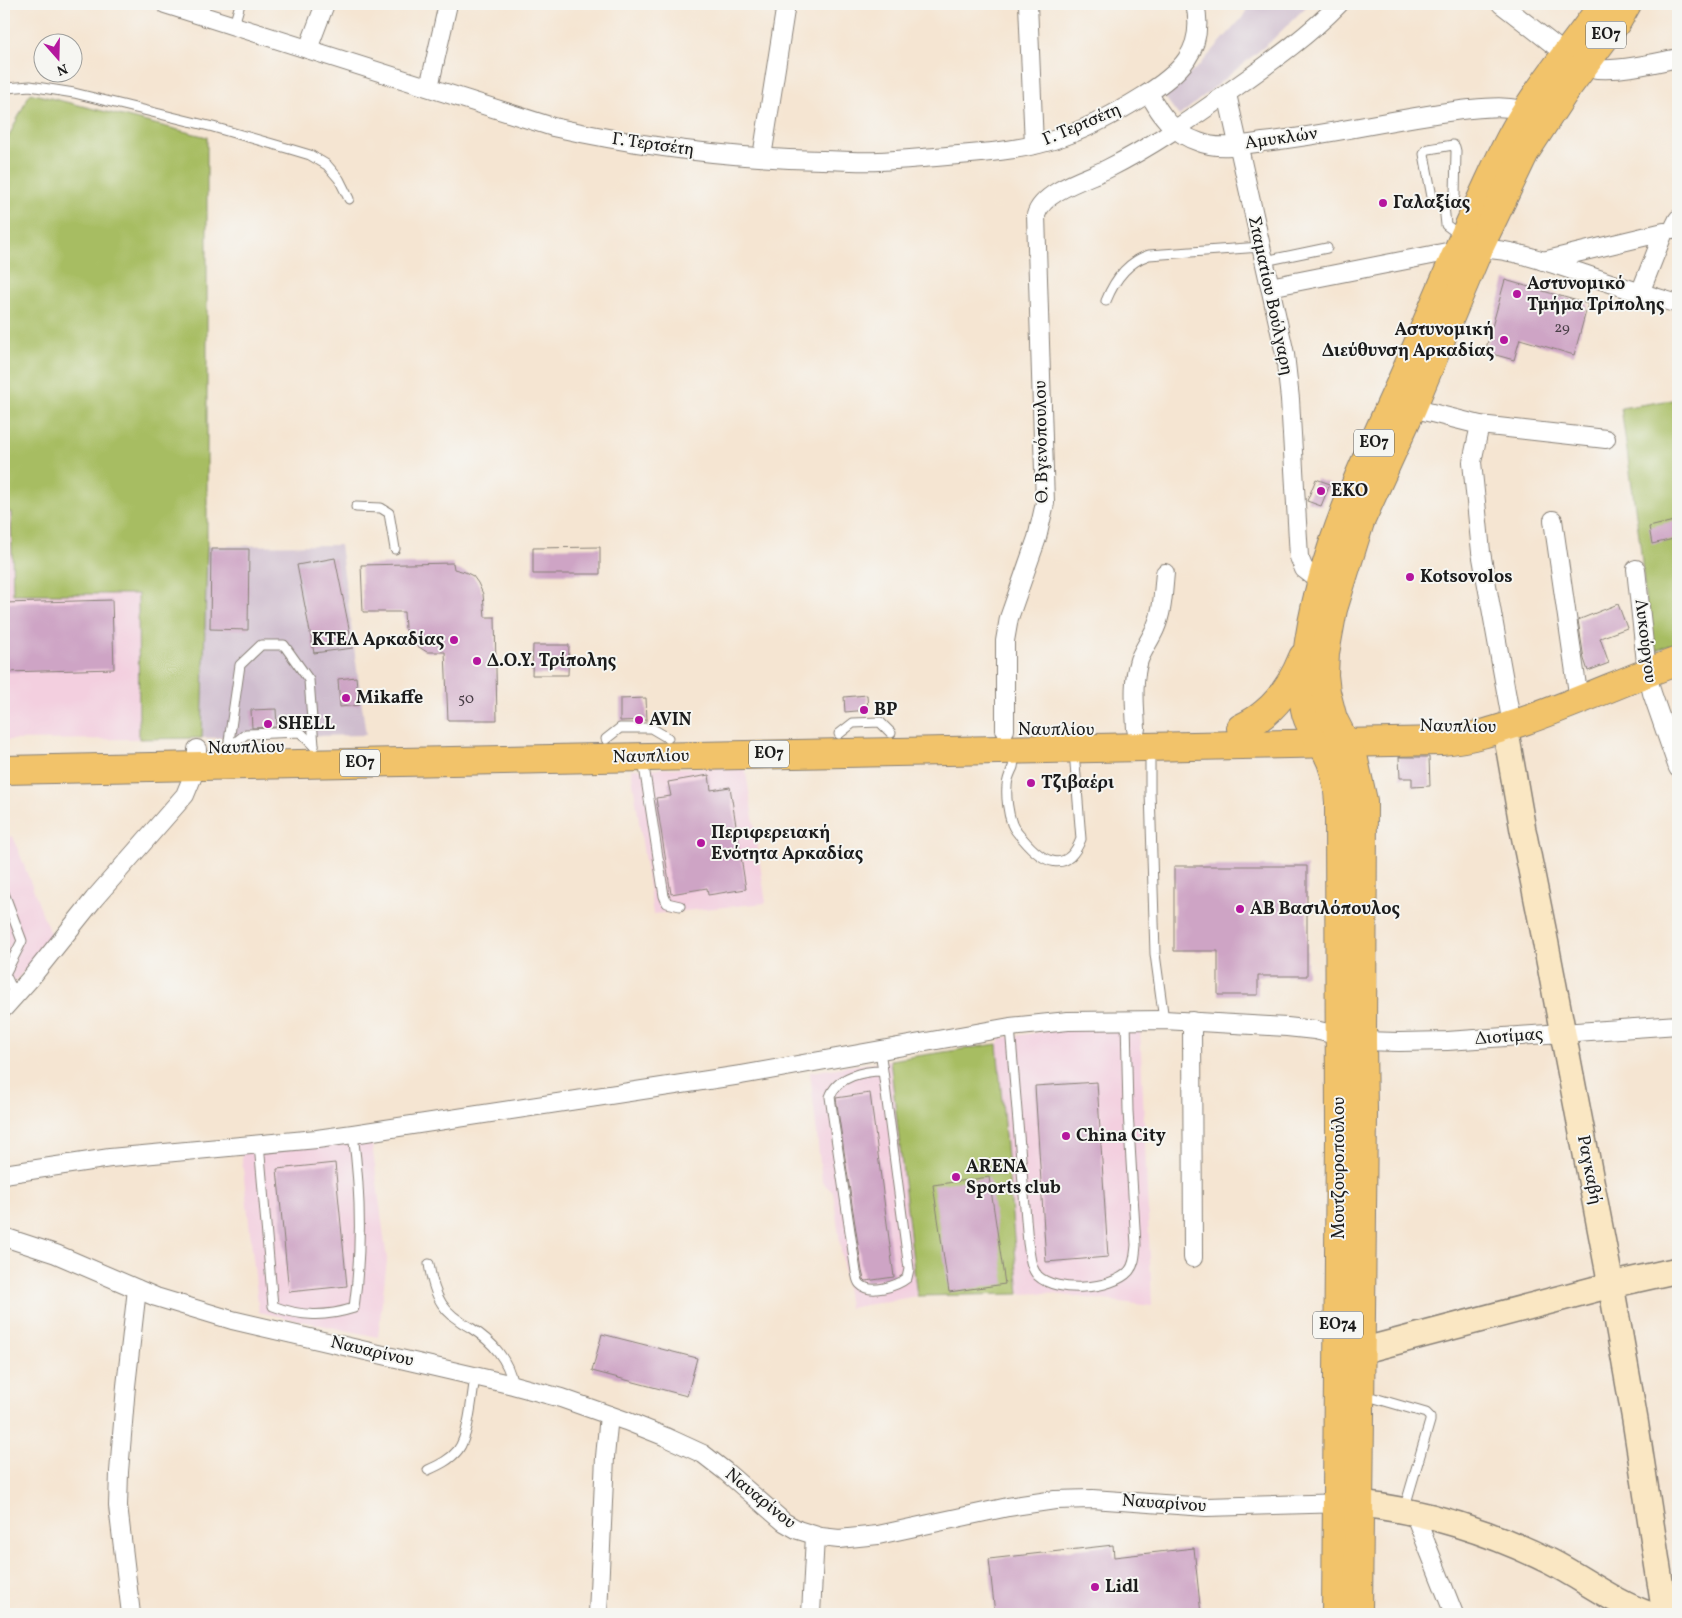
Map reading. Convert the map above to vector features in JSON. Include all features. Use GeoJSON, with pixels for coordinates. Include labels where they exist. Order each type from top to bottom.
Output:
{"type":"FeatureCollection","features":[{"type":"Feature","properties":{"kind":"main road","name":"ΕΟ7"},"geometry":{"type":"LineString","coordinates":[[1329,735],[1328,701],[1324,675],[1327,638],[1333,609],[1360,522],[1412,408],[1467,245],[1500,159],[1536,115],[1575,60],[1603,4]]}},
{"type":"Feature","properties":{"kind":"main road","name":"ΕΟ7"},"geometry":{"type":"LineString","coordinates":[[1575,60],[1618,20],[1627,4]]}},
{"type":"Feature","properties":{"kind":"main road","name":"ΕΟ7"},"geometry":{"type":"LineString","coordinates":[[1329,735],[1306,716],[1304,704],[1305,674],[1314,609],[1330,550],[1343,513],[1392,403],[1467,245]]}},
{"type":"Feature","properties":{"kind":"main road","name":"ΕΟ7"},"geometry":{"type":"LineString","coordinates":[[1242,728],[1266,712],[1279,698],[1290,683],[1309,642]]}},
{"type":"Feature","properties":{"kind":"main road"},"geometry":{"type":"LineString","coordinates":[[1508,726],[1632,674],[1678,660]]}},
{"type":"Feature","properties":{"kind":"main road","name":"Ναυπλίου"},"geometry":{"type":"LineString","coordinates":[[4,752],[197,758],[642,757],[1010,740],[1329,735],[1508,726]]}},
{"type":"Feature","properties":{"kind":"main road","name":"Ναυπλίου"},"geometry":{"type":"LineString","coordinates":[[4,770],[197,758],[228,748],[891,733],[1010,740],[1074,748],[1143,738],[1242,728],[1413,741],[1461,739],[1508,726]]}},
{"type":"Feature","properties":{"kind":"main road","name":"Μουτζουροπούλου"},"geometry":{"type":"LineString","coordinates":[[1329,735],[1354,760],[1363,802],[1351,1039]]}},
{"type":"Feature","properties":{"kind":"main road","name":"Μουτζουροπούλου"},"geometry":{"type":"LineString","coordinates":[[1329,735],[1339,802],[1351,1039],[1363,1122],[1349,1354],[1347,1503],[1358,1614]]}},
{"type":"Feature","properties":{"kind":"main road"},"geometry":{"type":"LineString","coordinates":[[1363,802],[1364,787],[1370,770],[1392,750],[1413,741]]}},
{"type":"Feature","properties":{"kind":"main road","name":"Μουτζουροπούλου"},"geometry":{"type":"LineString","coordinates":[[1336,1614],[1360,1394],[1349,1354]]}},
{"type":"Feature","properties":{"kind":"street","name":"Γ. Τερτσέτη"},"geometry":{"type":"LineString","coordinates":[[165,4],[553,126],[608,139],[708,153],[878,161],[986,153],[1034,145],[1065,137],[1096,123],[1149,93]]}},
{"type":"Feature","properties":{"kind":"street"},"geometry":{"type":"LineString","coordinates":[[308,48],[325,4]]}},
{"type":"Feature","properties":{"kind":"street"},"geometry":{"type":"LineString","coordinates":[[429,87],[448,4]]}},
{"type":"Feature","properties":{"kind":"street"},"geometry":{"type":"LineString","coordinates":[[762,157],[786,4]]}},
{"type":"Feature","properties":{"kind":"street"},"geometry":{"type":"LineString","coordinates":[[1028,4],[1034,145]]}},
{"type":"Feature","properties":{"kind":"street"},"geometry":{"type":"LineString","coordinates":[[1149,93],[1168,80],[1183,66],[1194,47],[1198,23],[1195,4]]}},
{"type":"Feature","properties":{"kind":"street"},"geometry":{"type":"LineString","coordinates":[[1176,130],[1285,52],[1319,25],[1339,4]]}},
{"type":"Feature","properties":{"kind":"street"},"geometry":{"type":"LineString","coordinates":[[1501,4],[1575,60],[1594,69],[1648,64],[1678,58]]}},
{"type":"Feature","properties":{"kind":"street","name":"Αμυκλών"},"geometry":{"type":"LineString","coordinates":[[1149,93],[1157,110],[1176,130],[1184,136],[1210,145],[1238,145],[1301,137],[1470,109],[1501,107],[1536,115]]}},
{"type":"Feature","properties":{"kind":"street","name":"Σταματίου Βούλγαρη"},"geometry":{"type":"LineString","coordinates":[[1227,94],[1286,364],[1299,558],[1304,569],[1321,582]]}},
{"type":"Feature","properties":{"kind":"street","name":"Θ. Βγενόπουλου"},"geometry":{"type":"LineString","coordinates":[[1010,740],[1006,632],[1009,618],[1037,538],[1045,503],[1036,215],[1038,207],[1051,195],[1126,159],[1176,130]]}},
{"type":"Feature","properties":{"kind":"street"},"geometry":{"type":"LineString","coordinates":[[1543,261],[1673,227]]}},
{"type":"Feature","properties":{"kind":"street"},"geometry":{"type":"LineString","coordinates":[[1640,293],[1673,227]]}},
{"type":"Feature","properties":{"kind":"street"},"geometry":{"type":"LineString","coordinates":[[1270,287],[1467,245],[1543,261],[1678,304]]}},
{"type":"Feature","properties":{"kind":"street"},"geometry":{"type":"LineString","coordinates":[[1412,408],[1480,425],[1606,439]]}},
{"type":"Feature","properties":{"kind":"street"},"geometry":{"type":"LineString","coordinates":[[1480,425],[1472,462],[1481,552],[1508,726]]}},
{"type":"Feature","properties":{"kind":"street"},"geometry":{"type":"LineString","coordinates":[[1553,520],[1587,693]]}},
{"type":"Feature","properties":{"kind":"street","name":"Λυκούργου"},"geometry":{"type":"LineString","coordinates":[[1636,569],[1632,674],[1655,701],[1678,768]]}},
{"type":"Feature","properties":{"kind":"street"},"geometry":{"type":"LineString","coordinates":[[1143,738],[1134,685],[1140,659],[1155,629],[1162,609],[1165,573]]}},
{"type":"Feature","properties":{"kind":"street","name":"Ραγκαβή"},"geometry":{"type":"LineString","coordinates":[[1508,726],[1523,830],[1611,1285],[1635,1420],[1665,1614]]}},
{"type":"Feature","properties":{"kind":"street"},"geometry":{"type":"LineString","coordinates":[[10,1002],[94,899],[185,795],[197,758]]}},
{"type":"Feature","properties":{"kind":"street","name":"Διοτίμας"},"geometry":{"type":"LineString","coordinates":[[4,1174],[110,1158],[353,1134],[741,1075],[1010,1027],[1068,1021],[1126,1019],[1192,1021],[1306,1029],[1351,1039],[1447,1041],[1678,1026]]}},
{"type":"Feature","properties":{"kind":"street"},"geometry":{"type":"LineString","coordinates":[[1192,1021],[1193,1258]]}},
{"type":"Feature","properties":{"kind":"street","name":"Ναυαρίνου"},"geometry":{"type":"LineString","coordinates":[[4,1237],[56,1254],[156,1297],[232,1320],[513,1385],[561,1398],[609,1415],[666,1437],[703,1454],[784,1522],[798,1530],[815,1536],[839,1539],[878,1535],[1008,1507],[1074,1498],[1206,1507],[1347,1503],[1409,1512],[1455,1524],[1522,1549],[1551,1563],[1618,1602],[1648,1614]]}},
{"type":"Feature","properties":{"kind":"street"},"geometry":{"type":"LineString","coordinates":[[1349,1354],[1611,1285],[1678,1270]]}},
{"type":"Feature","properties":{"kind":"street"},"geometry":{"type":"LineString","coordinates":[[131,1614],[118,1506],[118,1489],[126,1386],[137,1289]]}},
{"type":"Feature","properties":{"kind":"street"},"geometry":{"type":"LineString","coordinates":[[598,1614],[605,1457],[609,1415]]}},
{"type":"Feature","properties":{"kind":"street"},"geometry":{"type":"LineString","coordinates":[[1409,1512],[1454,1614]]}},
{"type":"Feature","properties":{"kind":"street"},"geometry":{"type":"LineString","coordinates":[[811,1614],[815,1536]]}},
{"type":"Feature","properties":{"kind":"lane"},"geometry":{"type":"LineString","coordinates":[[234,25],[240,4]]}},
{"type":"Feature","properties":{"kind":"lane"},"geometry":{"type":"LineString","coordinates":[[4,90],[7,88],[30,86],[74,94],[213,127],[290,148],[310,155],[327,165],[340,179],[349,199]]}},
{"type":"Feature","properties":{"kind":"lane"},"geometry":{"type":"LineString","coordinates":[[1444,206],[1455,196],[1456,150],[1453,145],[1429,149],[1424,154],[1432,197],[1444,206],[1446,225],[1467,245]]}},
{"type":"Feature","properties":{"kind":"lane"},"geometry":{"type":"LineString","coordinates":[[1106,301],[1123,272],[1135,260],[1148,255],[1262,254],[1327,248]]}},
{"type":"Feature","properties":{"kind":"lane"},"geometry":{"type":"LineString","coordinates":[[356,507],[380,508],[389,513],[395,549]]}},
{"type":"Feature","properties":{"kind":"lane"},"geometry":{"type":"LineString","coordinates":[[228,748],[240,665],[261,645],[284,645],[308,680],[314,746]]}},
{"type":"Feature","properties":{"kind":"lane"},"geometry":{"type":"LineString","coordinates":[[1143,738],[1150,791],[1155,954],[1164,1020]]}},
{"type":"Feature","properties":{"kind":"lane"},"geometry":{"type":"LineString","coordinates":[[1010,740],[1013,766],[1009,773],[1007,786],[1012,825],[1032,849],[1044,859],[1058,862],[1068,859],[1077,850],[1081,839],[1074,748]]}},
{"type":"Feature","properties":{"kind":"lane"},"geometry":{"type":"LineString","coordinates":[[642,757],[664,896],[667,903],[680,906]]}},
{"type":"Feature","properties":{"kind":"lane"},"geometry":{"type":"LineString","coordinates":[[4,892],[22,942],[5,974],[10,1002]]}},
{"type":"Feature","properties":{"kind":"lane"},"geometry":{"type":"LineString","coordinates":[[1010,1027],[1028,1243],[1034,1270],[1049,1283],[1068,1286],[1091,1286],[1112,1282],[1129,1271],[1134,1264],[1136,1245],[1128,1111],[1126,1019]]}},
{"type":"Feature","properties":{"kind":"lane"},"geometry":{"type":"LineString","coordinates":[[880,1051],[883,1071],[910,1269],[907,1278],[898,1284],[872,1289],[862,1286],[858,1281],[856,1272],[830,1097],[835,1087],[851,1077],[862,1073],[883,1071]]}},
{"type":"Feature","properties":{"kind":"lane"},"geometry":{"type":"LineString","coordinates":[[259,1144],[273,1306],[298,1314],[325,1315],[354,1308],[361,1230],[358,1174],[353,1134]]}},
{"type":"Feature","properties":{"kind":"lane"},"geometry":{"type":"LineString","coordinates":[[429,1264],[434,1288],[442,1304],[450,1313],[487,1339],[497,1349],[511,1373],[513,1385]]}},
{"type":"Feature","properties":{"kind":"lane"},"geometry":{"type":"LineString","coordinates":[[428,1470],[447,1460],[460,1446],[467,1425],[475,1376]]}},
{"type":"Feature","properties":{"kind":"lane"},"geometry":{"type":"LineString","coordinates":[[1360,1394],[1426,1413],[1430,1417],[1409,1512]]}},
{"type":"Feature","properties":{"kind":"shaded area"},"geometry":{"type":"Polygon","coordinates":[[[1250,4],[1309,4],[1270,42],[1179,116],[1164,96],[1199,66],[1242,18],[1250,4]]]}},
{"type":"Feature","properties":{"kind":"shaded area"},"geometry":{"type":"Polygon","coordinates":[[[4,512],[11,512],[13,594],[138,594],[140,739],[4,740],[4,512]]]}},
{"type":"Feature","properties":{"kind":"shaded area"},"geometry":{"type":"Polygon","coordinates":[[[340,545],[366,735],[202,738],[207,546],[340,545]]]}},
{"type":"Feature","properties":{"kind":"shaded area"},"geometry":{"type":"Polygon","coordinates":[[[745,766],[766,903],[653,914],[631,769],[745,766]]]}},
{"type":"Feature","properties":{"kind":"shaded area"},"geometry":{"type":"Polygon","coordinates":[[[13,836],[52,939],[4,994],[4,838],[13,836]]]}},
{"type":"Feature","properties":{"kind":"shaded area"},"geometry":{"type":"Polygon","coordinates":[[[1140,1027],[1152,1306],[1046,1293],[1019,1294],[997,1044],[1002,1038],[1064,1028],[1140,1027]]]}},
{"type":"Feature","properties":{"kind":"shaded area"},"geometry":{"type":"Polygon","coordinates":[[[890,1060],[917,1296],[849,1308],[833,1192],[822,1182],[810,1072],[890,1060]]]}},
{"type":"Feature","properties":{"kind":"shaded area"},"geometry":{"type":"Polygon","coordinates":[[[371,1136],[387,1260],[378,1337],[259,1312],[241,1151],[371,1136]]]}},
{"type":"Feature","properties":{"kind":"green space"},"geometry":{"type":"Polygon","coordinates":[[[30,93],[207,137],[207,546],[202,738],[139,739],[138,594],[13,594],[11,512],[4,512],[4,146],[30,93]]]}},
{"type":"Feature","properties":{"kind":"green space"},"geometry":{"type":"Polygon","coordinates":[[[1678,399],[1678,642],[1653,652],[1621,408],[1678,399]]]}},
{"type":"Feature","properties":{"kind":"green space","name":"ARENA Sports club"},"geometry":{"type":"Polygon","coordinates":[[[997,1044],[1019,1294],[917,1296],[890,1060],[997,1044]]]}},
{"type":"Feature","properties":{"kind":"building"},"geometry":{"type":"Polygon","coordinates":[[[1505,280],[1588,304],[1574,355],[1520,339],[1514,360],[1485,352],[1505,280]]]}},
{"type":"Feature","properties":{"kind":"building"},"geometry":{"type":"Polygon","coordinates":[[[1316,479],[1330,484],[1321,506],[1307,501],[1316,479]]]}},
{"type":"Feature","properties":{"kind":"building"},"geometry":{"type":"Polygon","coordinates":[[[1678,520],[1678,538],[1652,544],[1649,527],[1678,520]]]}},
{"type":"Feature","properties":{"kind":"building"},"geometry":{"type":"Polygon","coordinates":[[[600,547],[600,574],[533,574],[533,548],[600,547]]]}},
{"type":"Feature","properties":{"kind":"building"},"geometry":{"type":"Polygon","coordinates":[[[211,549],[249,549],[248,630],[210,629],[211,549]]]}},
{"type":"Feature","properties":{"kind":"building"},"geometry":{"type":"Polygon","coordinates":[[[335,558],[353,648],[314,653],[297,565],[335,558]]]}},
{"type":"Feature","properties":{"kind":"building","name":"ΚΤΕΛ Αρκαδίας"},"geometry":{"type":"Polygon","coordinates":[[[453,563],[454,569],[473,576],[478,583],[483,594],[485,617],[495,617],[497,720],[448,720],[445,652],[427,652],[414,644],[405,628],[404,612],[363,612],[361,565],[453,563]]]}},
{"type":"Feature","properties":{"kind":"building"},"geometry":{"type":"Polygon","coordinates":[[[112,600],[114,669],[6,672],[4,603],[112,600]]]}},
{"type":"Feature","properties":{"kind":"building"},"geometry":{"type":"Polygon","coordinates":[[[1618,604],[1627,628],[1600,638],[1609,663],[1588,671],[1584,659],[1578,620],[1618,604]]]}},
{"type":"Feature","properties":{"kind":"building"},"geometry":{"type":"Polygon","coordinates":[[[533,645],[569,645],[568,675],[532,675],[533,645]]]}},
{"type":"Feature","properties":{"kind":"building"},"geometry":{"type":"Polygon","coordinates":[[[356,677],[359,705],[340,707],[338,679],[356,677]]]}},
{"type":"Feature","properties":{"kind":"building"},"geometry":{"type":"Polygon","coordinates":[[[867,695],[868,710],[845,712],[844,697],[867,695]]]}},
{"type":"Feature","properties":{"kind":"building"},"geometry":{"type":"Polygon","coordinates":[[[646,698],[647,720],[620,721],[620,699],[646,698]]]}},
{"type":"Feature","properties":{"kind":"building"},"geometry":{"type":"Polygon","coordinates":[[[276,709],[277,727],[252,728],[251,710],[276,709]]]}},
{"type":"Feature","properties":{"kind":"building"},"geometry":{"type":"Polygon","coordinates":[[[1399,757],[1429,757],[1430,786],[1412,787],[1412,778],[1400,778],[1399,757]]]}},
{"type":"Feature","properties":{"kind":"building","name":"Περιφερειακή Ενότητα Αρκαδίας"},"geometry":{"type":"Polygon","coordinates":[[[709,775],[711,790],[730,787],[746,889],[708,895],[707,888],[671,894],[656,798],[671,796],[668,782],[709,775]]]}},
{"type":"Feature","properties":{"kind":"building","name":"ΑΒ Βασιλόπουλος"},"geometry":{"type":"Polygon","coordinates":[[[1174,866],[1307,866],[1307,976],[1258,976],[1258,995],[1218,995],[1218,951],[1174,951],[1174,866]]]}},
{"type":"Feature","properties":{"kind":"building"},"geometry":{"type":"Polygon","coordinates":[[[1097,1082],[1108,1257],[1046,1262],[1035,1086],[1097,1082]]]}},
{"type":"Feature","properties":{"kind":"building"},"geometry":{"type":"Polygon","coordinates":[[[870,1093],[894,1277],[866,1281],[862,1271],[836,1098],[870,1093]]]}},
{"type":"Feature","properties":{"kind":"building"},"geometry":{"type":"Polygon","coordinates":[[[335,1163],[347,1286],[289,1292],[277,1169],[335,1163]]]}},
{"type":"Feature","properties":{"kind":"building"},"geometry":{"type":"Polygon","coordinates":[[[989,1177],[1005,1284],[949,1292],[933,1185],[989,1177]]]}},
{"type":"Feature","properties":{"kind":"building"},"geometry":{"type":"Polygon","coordinates":[[[602,1334],[697,1358],[687,1396],[592,1371],[602,1334]]]}},
{"type":"Feature","properties":{"kind":"building","name":"Lidl"},"geometry":{"type":"Polygon","coordinates":[[[1113,1545],[1114,1557],[1194,1548],[1201,1614],[995,1614],[989,1559],[1113,1545]]]}},
{"type":"Feature","properties":{"kind":"place","name":"Γαλαξίας"},"geometry":{"type":"Point","coordinates":[1383,203]}},
{"type":"Feature","properties":{"kind":"place","name":"Αστυνομικό Τμήμα Τρίπολης"},"geometry":{"type":"Point","coordinates":[1517,294]}},
{"type":"Feature","properties":{"kind":"place","name":"Αστυνομική Διεύθυνση Αρκαδίας"},"geometry":{"type":"Point","coordinates":[1504,340]}},
{"type":"Feature","properties":{"kind":"place","name":"EKO"},"geometry":{"type":"Point","coordinates":[1321,491]}},
{"type":"Feature","properties":{"kind":"place","name":"Kotsovolos"},"geometry":{"type":"Point","coordinates":[1410,577]}},
{"type":"Feature","properties":{"kind":"place","name":"ΚΤΕΛ Αρκαδίας"},"geometry":{"type":"Point","coordinates":[454,640]}},
{"type":"Feature","properties":{"kind":"place","name":"Δ.Ο.Υ. Τρίπολης"},"geometry":{"type":"Point","coordinates":[477,661]}},
{"type":"Feature","properties":{"kind":"place","name":"Mikaffe"},"geometry":{"type":"Point","coordinates":[346,698]}},
{"type":"Feature","properties":{"kind":"place","name":"BP"},"geometry":{"type":"Point","coordinates":[864,710]}},
{"type":"Feature","properties":{"kind":"place","name":"AVIN"},"geometry":{"type":"Point","coordinates":[639,720]}},
{"type":"Feature","properties":{"kind":"place","name":"SHELL"},"geometry":{"type":"Point","coordinates":[268,724]}},
{"type":"Feature","properties":{"kind":"place","name":"Τζιβαέρι"},"geometry":{"type":"Point","coordinates":[1031,783]}},
{"type":"Feature","properties":{"kind":"place","name":"Περιφερειακή Ενότητα Αρκαδίας"},"geometry":{"type":"Point","coordinates":[701,843]}},
{"type":"Feature","properties":{"kind":"place","name":"ΑΒ Βασιλόπουλος"},"geometry":{"type":"Point","coordinates":[1240,909]}},
{"type":"Feature","properties":{"kind":"place","name":"China City"},"geometry":{"type":"Point","coordinates":[1066,1136]}},
{"type":"Feature","properties":{"kind":"place","name":"ARENA Sports club"},"geometry":{"type":"Point","coordinates":[956,1177]}},
{"type":"Feature","properties":{"kind":"place","name":"Lidl"},"geometry":{"type":"Point","coordinates":[1095,1587]}}]}
